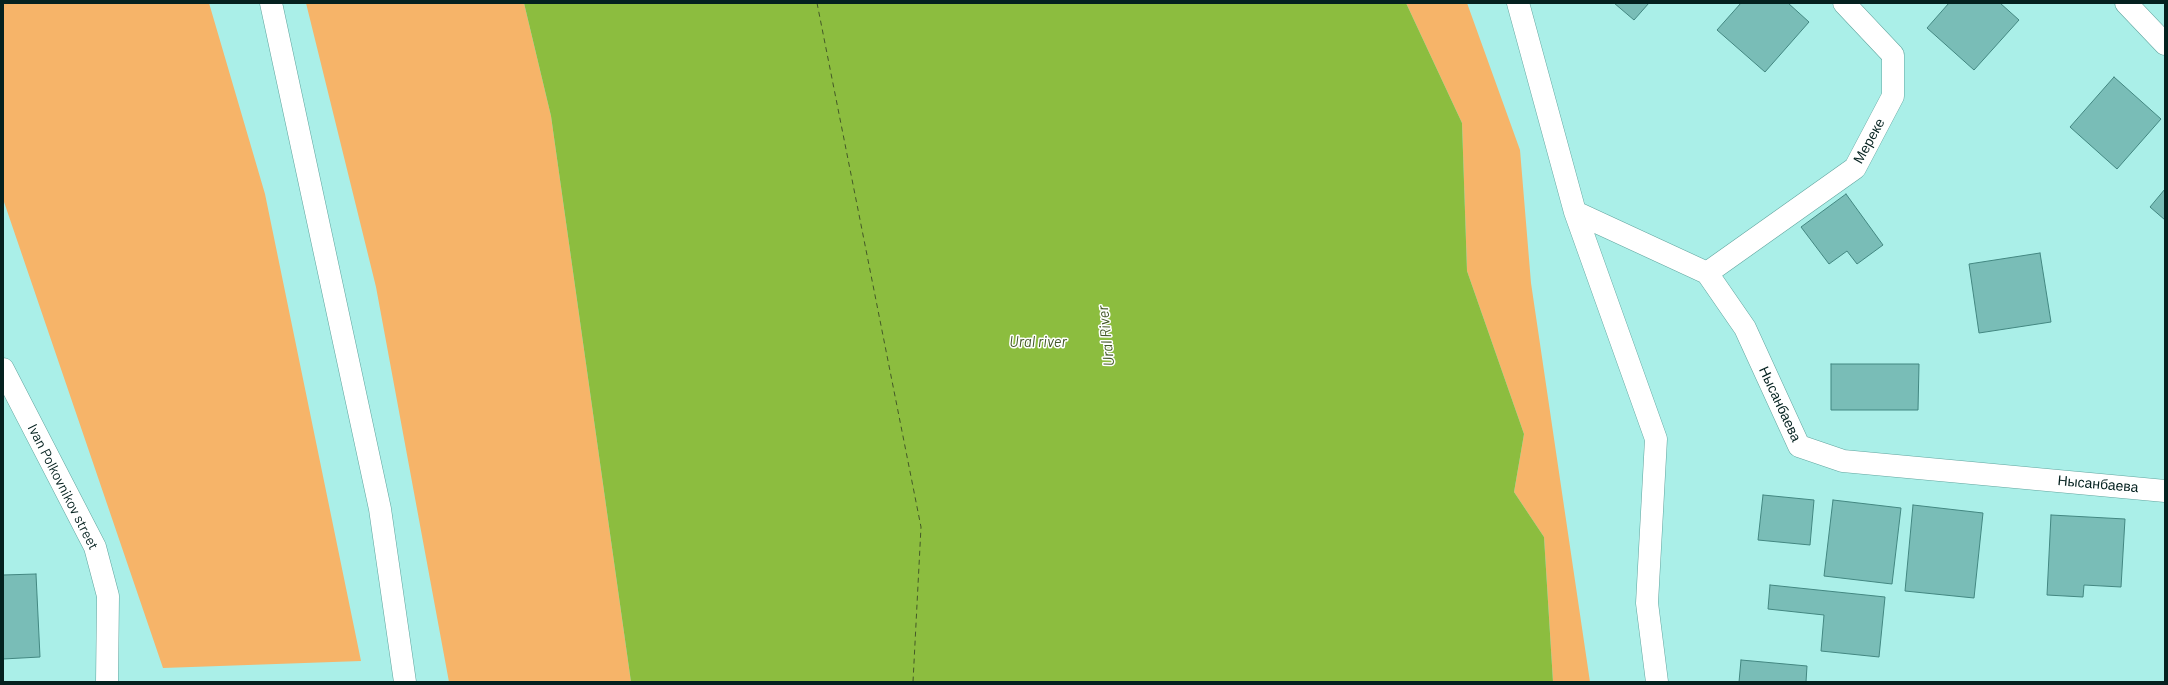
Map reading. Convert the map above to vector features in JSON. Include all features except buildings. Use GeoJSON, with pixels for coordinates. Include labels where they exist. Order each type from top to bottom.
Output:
{"type":"FeatureCollection","features":[{"type":"Feature","properties":{"kind":"street"},"geometry":{"type":"LineString","coordinates":[[271,3],[380,509],[405,682]]}},
{"type":"Feature","properties":{"kind":"street"},"geometry":{"type":"LineString","coordinates":[[1518,3],[1575,212],[1656,439],[1646,603],[1657,682]]}},
{"type":"Feature","properties":{"kind":"street","name":"Мереке"},"geometry":{"type":"LineString","coordinates":[[1707,273],[1855,168],[1893,96],[1893,55],[1844,3]]}},
{"type":"Feature","properties":{"kind":"street"},"geometry":{"type":"LineString","coordinates":[[2126,3],[2165,44]]}},
{"type":"Feature","properties":{"kind":"street"},"geometry":{"type":"LineString","coordinates":[[1575,212],[1707,273]]}},
{"type":"Feature","properties":{"kind":"street","name":"Нысанбаева"},"geometry":{"type":"LineString","coordinates":[[1707,273],[1745,328],[1799,446],[1843,461],[2165,491]]}},
{"type":"Feature","properties":{"kind":"street","name":"Ivan Polkovnikov street"},"geometry":{"type":"LineString","coordinates":[[3,369],[95,547],[108,596],[107,682]]}},
{"type":"Feature","properties":{"kind":"shaded area"},"geometry":{"type":"Polygon","coordinates":[[[3,3],[209,3],[265,194],[361,661],[163,668],[3,199],[3,3]]]}},
{"type":"Feature","properties":{"kind":"shaded area"},"geometry":{"type":"Polygon","coordinates":[[[306,3],[524,3],[551,116],[631,682],[449,682],[376,287],[306,3]]]}},
{"type":"Feature","properties":{"kind":"shaded area"},"geometry":{"type":"Polygon","coordinates":[[[1406,3],[1467,3],[1520,150],[1531,283],[1590,682],[1553,682],[1544,537],[1514,492],[1524,434],[1467,271],[1462,123],[1406,3]]]}},
{"type":"Feature","properties":{"kind":"water","name":"Ural river"},"geometry":{"type":"Polygon","coordinates":[[[524,3],[1406,3],[1462,123],[1467,271],[1524,434],[1514,492],[1544,537],[1553,682],[631,682],[551,116],[524,3]]]}},
{"type":"Feature","properties":{"kind":"ferry route"},"geometry":{"type":"LineString","coordinates":[[817,3],[921,527],[913,682]]}},
{"type":"Feature","properties":{"kind":"water label","name":"Ural River"},"geometry":{"type":"Point","coordinates":[1106,336]}}]}
